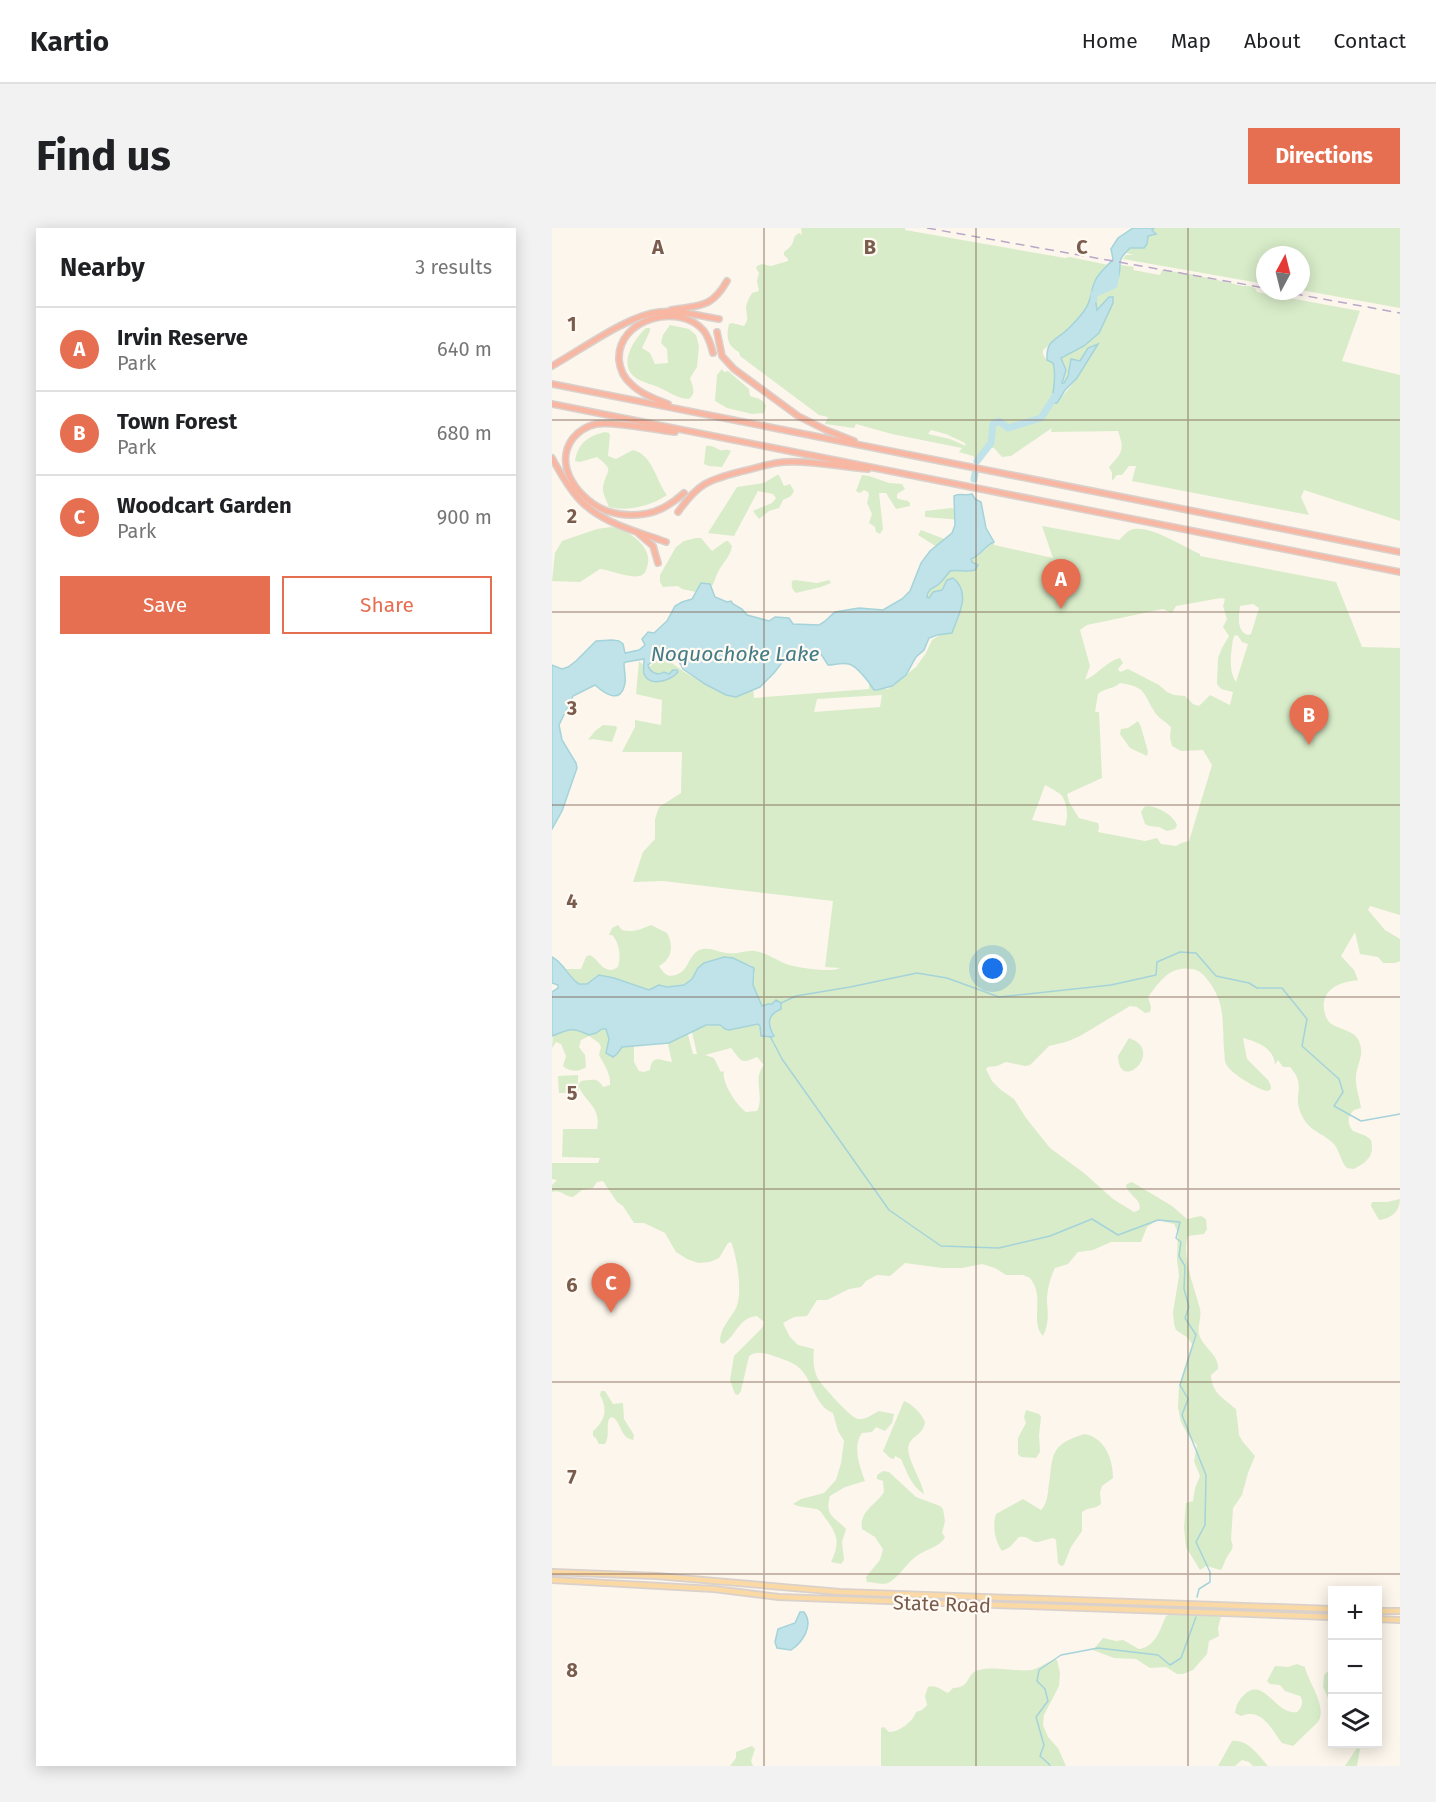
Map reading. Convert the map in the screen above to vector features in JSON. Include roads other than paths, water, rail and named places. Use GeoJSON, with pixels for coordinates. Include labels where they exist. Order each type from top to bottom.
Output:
{"type":"FeatureCollection","features":[{"type":"Feature","properties":{"kind":"highway"},"geometry":{"type":"LineString","coordinates":[[552,366],[632,321],[649,314],[708,303],[717,297],[727,281]]}},
{"type":"Feature","properties":{"kind":"highway"},"geometry":{"type":"LineString","coordinates":[[662,312],[719,319]]}},
{"type":"Feature","properties":{"kind":"highway"},"geometry":{"type":"LineString","coordinates":[[680,410],[644,394],[627,381],[619,360],[620,348],[625,338],[636,326],[649,320],[663,317],[679,318],[692,322],[702,329],[713,353]]}},
{"type":"Feature","properties":{"kind":"highway"},"geometry":{"type":"LineString","coordinates":[[717,332],[721,351],[727,362],[776,400],[819,427],[869,447]]}},
{"type":"Feature","properties":{"kind":"highway"},"geometry":{"type":"LineString","coordinates":[[552,384],[1400,552]]}},
{"type":"Feature","properties":{"kind":"highway"},"geometry":{"type":"LineString","coordinates":[[552,404],[1400,572]]}},
{"type":"Feature","properties":{"kind":"highway"},"geometry":{"type":"LineString","coordinates":[[684,493],[668,506],[648,514],[626,515],[607,511],[588,500],[573,483],[565,463],[567,449],[580,431],[597,424],[702,434]]}},
{"type":"Feature","properties":{"kind":"highway"},"geometry":{"type":"LineString","coordinates":[[552,458],[571,490],[582,503],[603,517],[666,542]]}},
{"type":"Feature","properties":{"kind":"highway"},"geometry":{"type":"LineString","coordinates":[[678,512],[692,493],[706,483],[771,464],[806,463],[893,471]]}},
{"type":"Feature","properties":{"kind":"highway"},"geometry":{"type":"LineString","coordinates":[[633,530],[653,546],[658,563]]}},
{"type":"Feature","properties":{"kind":"main road","name":"State Road"},"geometry":{"type":"LineString","coordinates":[[552,1572],[657,1576],[840,1592],[1328,1609]]}},
{"type":"Feature","properties":{"kind":"main road","name":"State Road"},"geometry":{"type":"LineString","coordinates":[[552,1580],[714,1589],[818,1599],[1328,1617]]}},
{"type":"Feature","properties":{"kind":"main road"},"geometry":{"type":"LineString","coordinates":[[1382,1611],[1400,1611]]}},
{"type":"Feature","properties":{"kind":"main road"},"geometry":{"type":"LineString","coordinates":[[1382,1619],[1400,1620]]}},
{"type":"Feature","properties":{"kind":"water"},"geometry":{"type":"Polygon","coordinates":[[[1133,228],[1154,228],[1152,230],[1156,234],[1148,236],[1144,248],[1130,248],[1123,255],[1116,281],[1095,296],[1097,310],[1109,297],[1113,297],[1113,303],[1099,333],[1084,346],[1061,358],[1066,370],[1062,383],[1068,376],[1071,359],[1080,361],[1088,348],[1098,344],[1077,378],[1065,390],[1057,403],[1052,403],[1054,371],[1053,363],[1047,360],[1048,348],[1082,313],[1088,304],[1097,278],[1113,259],[1111,249],[1118,238],[1133,228]]]}},
{"type":"Feature","properties":{"kind":"water","name":"Noquochoke Lake"},"geometry":{"type":"Polygon","coordinates":[[[972,494],[981,502],[986,528],[994,542],[971,559],[978,565],[975,570],[950,571],[929,591],[927,597],[929,598],[933,592],[942,590],[947,580],[953,578],[962,591],[962,605],[952,633],[929,638],[924,650],[916,657],[906,675],[892,686],[874,690],[852,665],[843,663],[828,665],[821,654],[801,655],[794,659],[784,660],[760,687],[736,697],[726,695],[705,684],[683,669],[678,660],[666,655],[660,658],[653,655],[652,662],[648,665],[650,670],[657,674],[664,672],[669,674],[673,670],[678,672],[666,680],[656,682],[647,678],[644,673],[644,659],[626,662],[624,663],[625,683],[620,694],[612,696],[595,685],[573,696],[559,725],[562,740],[577,768],[562,811],[552,829],[552,665],[562,669],[568,667],[596,641],[619,641],[623,644],[625,653],[639,650],[645,645],[642,639],[648,632],[654,633],[667,621],[675,606],[692,599],[701,583],[710,584],[715,597],[727,602],[731,601],[747,615],[769,621],[775,617],[789,618],[793,624],[819,625],[835,612],[859,608],[883,610],[902,599],[910,591],[921,563],[930,551],[952,533],[955,525],[954,496],[972,494]]]}},
{"type":"Feature","properties":{"kind":"water"},"geometry":{"type":"Polygon","coordinates":[[[552,957],[579,984],[587,984],[599,975],[649,990],[659,985],[667,987],[684,985],[692,979],[704,963],[724,957],[733,958],[754,968],[753,985],[762,1006],[772,1004],[776,1000],[781,1003],[781,1009],[773,1014],[770,1020],[770,1028],[774,1036],[761,1036],[758,1024],[729,1030],[720,1025],[706,1025],[669,1043],[622,1047],[613,1057],[606,1053],[609,1039],[606,1029],[589,1035],[570,1030],[552,1036],[552,992],[558,988],[558,985],[552,983],[552,957]]]}},
{"type":"Feature","properties":{"kind":"water"},"geometry":{"type":"Polygon","coordinates":[[[800,1612],[804,1612],[808,1622],[806,1633],[800,1643],[791,1650],[777,1648],[775,1642],[778,1629],[795,1623],[800,1612]]]}},
{"type":"Feature","properties":{"kind":"waterway"},"geometry":{"type":"LineString","coordinates":[[1094,299],[1094,294],[1114,285],[1116,275]]}},
{"type":"Feature","properties":{"kind":"waterway"},"geometry":{"type":"LineString","coordinates":[[977,461],[991,443],[993,424],[999,421],[1008,428],[1041,418],[1055,396]]}},
{"type":"Feature","properties":{"kind":"waterway"},"geometry":{"type":"LineString","coordinates":[[974,479],[975,474]]}},
{"type":"Feature","properties":{"kind":"waterway"},"geometry":{"type":"LineString","coordinates":[[781,1003],[796,996],[917,973],[947,978],[999,997],[1111,985],[1156,975],[1157,962],[1180,952],[1196,953],[1216,976],[1249,983],[1257,988],[1282,988],[1307,1019],[1302,1046],[1339,1079],[1343,1092],[1334,1106],[1361,1121],[1400,1114]]}},
{"type":"Feature","properties":{"kind":"waterway"},"geometry":{"type":"LineString","coordinates":[[770,1036],[782,1059],[889,1210],[941,1246],[999,1248],[1050,1236],[1092,1219],[1118,1235],[1158,1220],[1180,1222],[1176,1238],[1181,1242],[1179,1256],[1185,1266],[1184,1289],[1189,1307],[1185,1318],[1196,1335],[1180,1385],[1188,1399],[1182,1415],[1206,1475],[1205,1525],[1196,1542],[1210,1572],[1210,1582],[1199,1589],[1197,1597]]}},
{"type":"Feature","properties":{"kind":"waterway"},"geometry":{"type":"LineString","coordinates":[[1050,1766],[1040,1756],[1044,1745],[1036,1717],[1048,1701],[1045,1689],[1037,1681],[1039,1670],[1061,1655],[1098,1648],[1158,1655],[1170,1665],[1181,1658],[1196,1617]]}},
{"type":"Feature","properties":{"kind":"railway"},"geometry":{"type":"LineString","coordinates":[[927,228],[1256,286]]}},
{"type":"Feature","properties":{"kind":"railway"},"geometry":{"type":"LineString","coordinates":[[1310,297],[1400,313]]}},
{"type":"Feature","properties":{"kind":"place","name":"Irvin Reserve"},"geometry":{"type":"Point","coordinates":[1061,609]}},
{"type":"Feature","properties":{"kind":"place","name":"Town Forest"},"geometry":{"type":"Point","coordinates":[1309,745]}},
{"type":"Feature","properties":{"kind":"place","name":"Woodcart Garden"},"geometry":{"type":"Point","coordinates":[611,1313]}}]}
